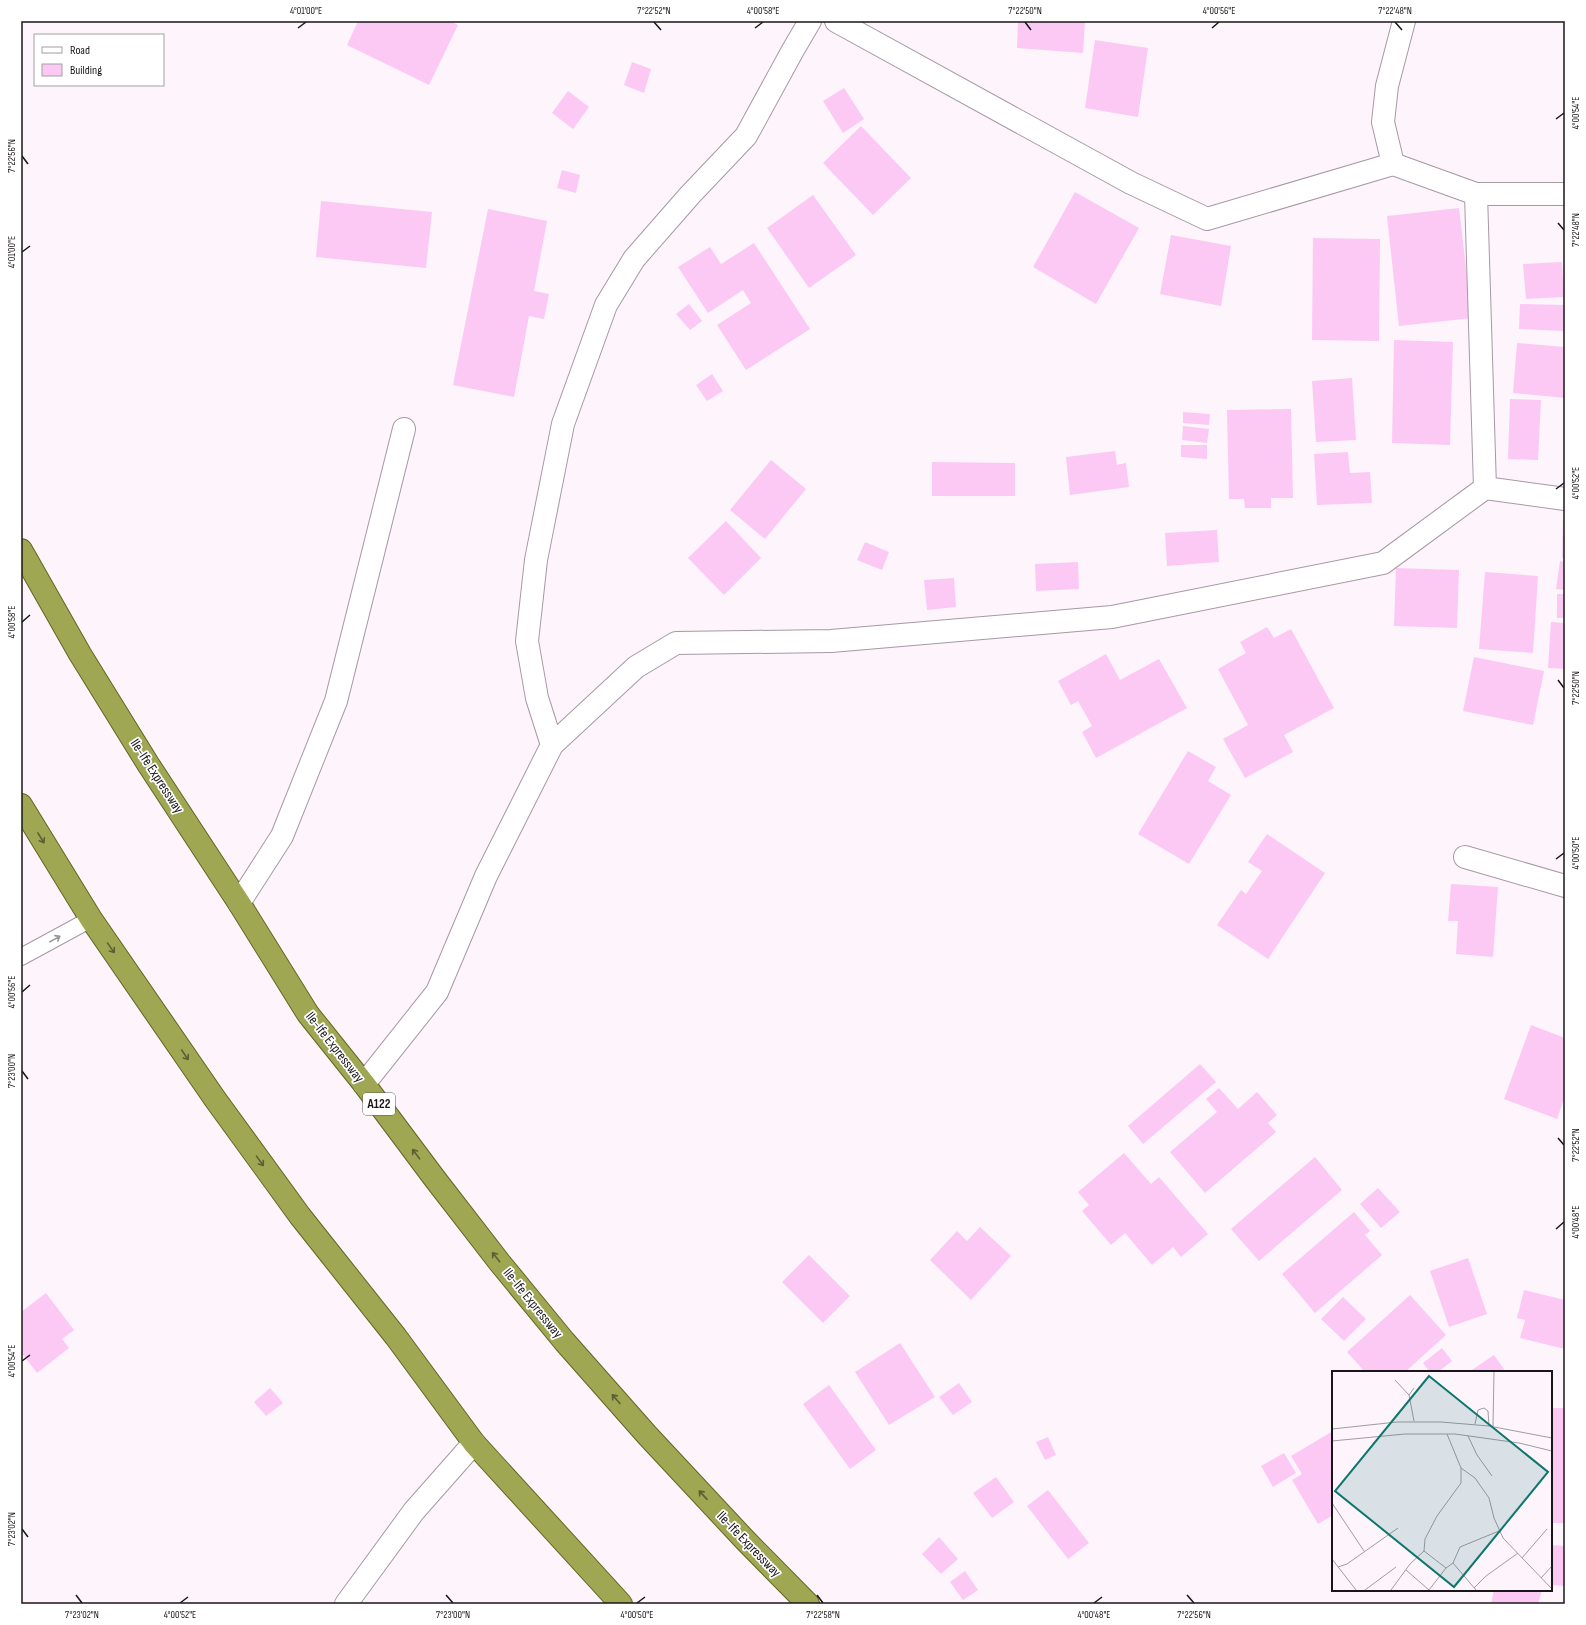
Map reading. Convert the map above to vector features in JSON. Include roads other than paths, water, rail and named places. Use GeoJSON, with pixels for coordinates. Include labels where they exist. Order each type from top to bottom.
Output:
{"type":"FeatureCollection","features":[{"type":"Feature","properties":{"kind":"highway","name":"Ile-Ife Expressway"},"geometry":{"type":"LineString","coordinates":[[21,550],[80,654],[148,764],[239,903],[308,1014],[364,1084],[463,1215],[564,1341],[745,1540],[808,1604]]}},
{"type":"Feature","properties":{"kind":"highway"},"geometry":{"type":"LineString","coordinates":[[21,805],[91,919],[138,985],[215,1099],[279,1187],[396,1337],[474,1443],[621,1604]]}},
{"type":"Feature","properties":{"kind":"street"},"geometry":{"type":"LineString","coordinates":[[552,745],[537,698],[527,642],[536,560],[563,424],[606,305],[634,259],[690,195],[746,136],[810,21]]}},
{"type":"Feature","properties":{"kind":"street"},"geometry":{"type":"LineString","coordinates":[[836,21],[1131,183],[1207,219],[1393,164],[1476,194],[1565,194]]}},
{"type":"Feature","properties":{"kind":"street"},"geometry":{"type":"LineString","coordinates":[[1393,164],[1383,122],[1387,86],[1404,21]]}},
{"type":"Feature","properties":{"kind":"street"},"geometry":{"type":"LineString","coordinates":[[1476,194],[1485,488]]}},
{"type":"Feature","properties":{"kind":"street"},"geometry":{"type":"LineString","coordinates":[[239,903],[282,836],[336,701],[404,429]]}},
{"type":"Feature","properties":{"kind":"street"},"geometry":{"type":"LineString","coordinates":[[364,1084],[437,992],[486,876],[552,745],[636,667],[676,643],[831,641],[1112,617],[1384,563],[1485,488],[1565,499]]}},
{"type":"Feature","properties":{"kind":"street"},"geometry":{"type":"LineString","coordinates":[[1465,857],[1565,886]]}},
{"type":"Feature","properties":{"kind":"street"},"geometry":{"type":"LineString","coordinates":[[346,1604],[414,1511],[474,1443]]}},
{"type":"Feature","properties":{"kind":"lane"},"geometry":{"type":"LineString","coordinates":[[21,957],[91,919]]}}]}
